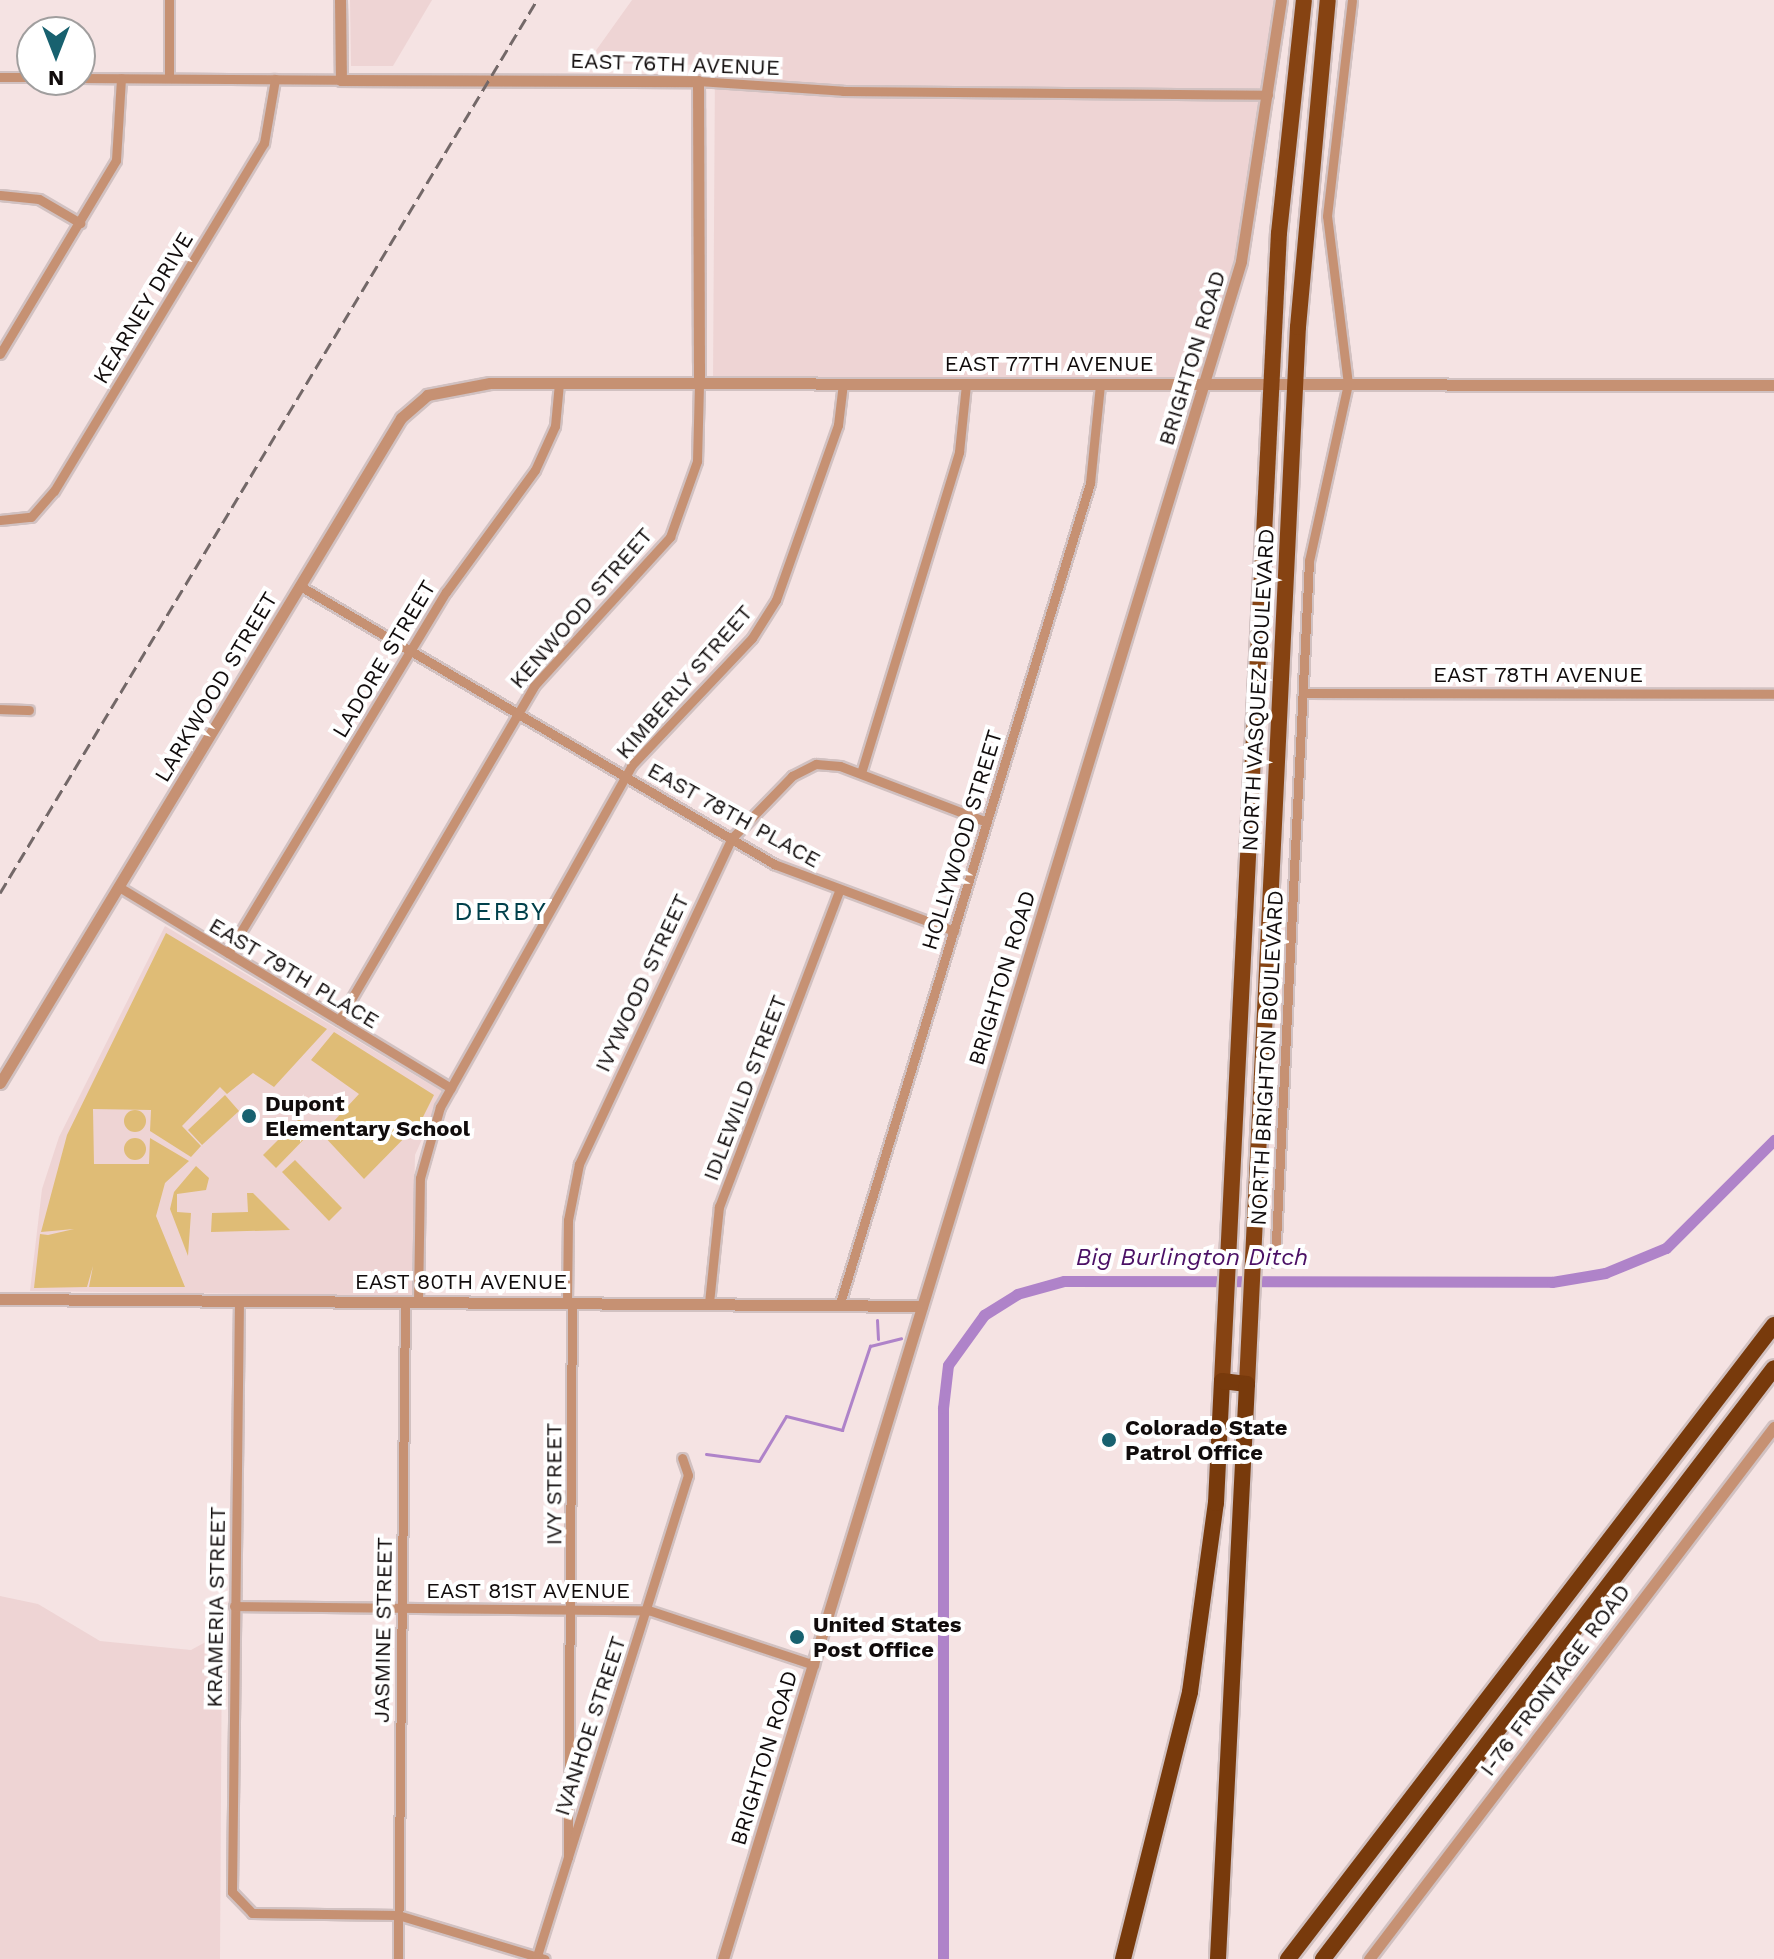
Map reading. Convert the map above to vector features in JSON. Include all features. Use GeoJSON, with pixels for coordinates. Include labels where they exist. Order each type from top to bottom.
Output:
{"type":"FeatureCollection","features":[{"type":"Feature","properties":{"kind":"highway","name":"NORTH VASQUEZ BOULEVARD"},"geometry":{"type":"LineString","coordinates":[[1222,1381],[1283,167],[1304,0]]}},
{"type":"Feature","properties":{"kind":"highway","name":"NORTH VASQUEZ BOULEVARD"},"geometry":{"type":"LineString","coordinates":[[1247,1384],[1310,139],[1328,0]]}},
{"type":"Feature","properties":{"kind":"highway"},"geometry":{"type":"LineString","coordinates":[[1288,1959],[1774,1325]]}},
{"type":"Feature","properties":{"kind":"highway"},"geometry":{"type":"LineString","coordinates":[[1323,1959],[1774,1368]]}},
{"type":"Feature","properties":{"kind":"highway"},"geometry":{"type":"LineString","coordinates":[[1123,1959],[1190,1692],[1216,1503],[1222,1381],[1247,1384],[1218,1959]]}},
{"type":"Feature","properties":{"kind":"street"},"geometry":{"type":"LineString","coordinates":[[169,0],[169,78]]}},
{"type":"Feature","properties":{"kind":"street"},"geometry":{"type":"LineString","coordinates":[[340,0],[341,80]]}},
{"type":"Feature","properties":{"kind":"street","name":"BRIGHTON ROAD"},"geometry":{"type":"LineString","coordinates":[[723,1959],[1206,384],[1246,242],[1281,0]]}},
{"type":"Feature","properties":{"kind":"street","name":"NORTH BRIGHTON BOULEVARD"},"geometry":{"type":"LineString","coordinates":[[1275,1262],[1311,541],[1348,384],[1327,228],[1352,0]]}},
{"type":"Feature","properties":{"kind":"street","name":"EAST 76TH AVENUE"},"geometry":{"type":"LineString","coordinates":[[96,78],[698,81],[857,91],[1268,95]]}},
{"type":"Feature","properties":{"kind":"street"},"geometry":{"type":"LineString","coordinates":[[0,354],[116,160],[121,78]]}},
{"type":"Feature","properties":{"kind":"street","name":"KEARNEY DRIVE"},"geometry":{"type":"LineString","coordinates":[[0,520],[34,515],[54,491],[264,143],[275,79]]}},
{"type":"Feature","properties":{"kind":"street","name":"KENWOOD STREET"},"geometry":{"type":"LineString","coordinates":[[339,1020],[543,674],[670,537],[697,461],[698,81]]}},
{"type":"Feature","properties":{"kind":"street"},"geometry":{"type":"LineString","coordinates":[[0,195],[39,199],[80,223]]}},
{"type":"Feature","properties":{"kind":"street","name":"EAST 77TH AVENUE"},"geometry":{"type":"LineString","coordinates":[[516,383],[1774,385]]}},
{"type":"Feature","properties":{"kind":"street","name":"LARKWOOD STREET"},"geometry":{"type":"LineString","coordinates":[[0,1083],[410,406],[469,384],[516,383]]}},
{"type":"Feature","properties":{"kind":"street","name":"LADORE STREET"},"geometry":{"type":"LineString","coordinates":[[228,953],[411,649],[545,451],[559,383]]}},
{"type":"Feature","properties":{"kind":"street","name":"KIMBERLY STREET"},"geometry":{"type":"LineString","coordinates":[[411,1302],[422,1156],[451,1088],[626,775],[752,638],[776,600],[838,425],[843,383]]}},
{"type":"Feature","properties":{"kind":"street"},"geometry":{"type":"LineString","coordinates":[[861,773],[959,452],[966,384]]}},
{"type":"Feature","properties":{"kind":"street","name":"HOLLYWOOD STREET"},"geometry":{"type":"LineString","coordinates":[[840,1303],[1090,483],[1100,384]]}},
{"type":"Feature","properties":{"kind":"street","name":"EAST 78TH PLACE"},"geometry":{"type":"LineString","coordinates":[[300,586],[519,711],[731,839],[839,891],[954,931]]}},
{"type":"Feature","properties":{"kind":"street","name":"EAST 78TH AVENUE"},"geometry":{"type":"LineString","coordinates":[[1303,693],[1774,694]]}},
{"type":"Feature","properties":{"kind":"street"},"geometry":{"type":"LineString","coordinates":[[0,709],[29,710]]}},
{"type":"Feature","properties":{"kind":"street","name":"IVYWOOD STREET"},"geometry":{"type":"LineString","coordinates":[[570,1302],[568,1220],[579,1164],[731,839],[807,767],[861,773],[987,822]]}},
{"type":"Feature","properties":{"kind":"street","name":"EAST 79TH PLACE"},"geometry":{"type":"LineString","coordinates":[[119,887],[451,1088]]}},
{"type":"Feature","properties":{"kind":"street","name":"IDLEWILD STREET"},"geometry":{"type":"LineString","coordinates":[[709,1303],[719,1207],[839,891]]}},
{"type":"Feature","properties":{"kind":"street","name":"EAST 80TH AVENUE"},"geometry":{"type":"LineString","coordinates":[[0,1299],[922,1306]]}},
{"type":"Feature","properties":{"kind":"street","name":"KRAMERIA STREET"},"geometry":{"type":"LineString","coordinates":[[239,1300],[230,1880],[245,1909],[398,1915]]}},
{"type":"Feature","properties":{"kind":"street","name":"JASMINE STREET"},"geometry":{"type":"LineString","coordinates":[[398,1959],[402,1608],[411,1302]]}},
{"type":"Feature","properties":{"kind":"street","name":"IVY STREET"},"geometry":{"type":"LineString","coordinates":[[568,1857],[570,1302]]}},
{"type":"Feature","properties":{"kind":"street","name":"I-76 FRONTAGE ROAD"},"geometry":{"type":"LineString","coordinates":[[1369,1959],[1774,1427]]}},
{"type":"Feature","properties":{"kind":"street","name":"IVANHOE STREET"},"geometry":{"type":"LineString","coordinates":[[539,1958],[688,1475],[682,1458]]}},
{"type":"Feature","properties":{"kind":"street","name":"EAST 81ST AVENUE"},"geometry":{"type":"LineString","coordinates":[[234,1606],[648,1610],[814,1665]]}},
{"type":"Feature","properties":{"kind":"street"},"geometry":{"type":"LineString","coordinates":[[398,1915],[539,1958]]}},
{"type":"Feature","properties":{"kind":"shaded area"},"geometry":{"type":"Polygon","coordinates":[[[350,0],[432,0],[393,66],[351,66],[350,0]]]}},
{"type":"Feature","properties":{"kind":"shaded area"},"geometry":{"type":"Polygon","coordinates":[[[632,0],[1281,0],[1257,179],[1206,381],[713,383],[715,65],[587,63],[632,0]]]}},
{"type":"Feature","properties":{"kind":"shaded area","name":"Dupont Elementary School"},"geometry":{"type":"Polygon","coordinates":[[[165,926],[443,1092],[415,1155],[412,1296],[30,1291],[42,1189],[59,1137],[165,926]]]}},
{"type":"Feature","properties":{"kind":"shaded area"},"geometry":{"type":"Polygon","coordinates":[[[166,933],[327,1029],[274,1087],[253,1073],[227,1094],[220,1087],[182,1126],[201,1146],[191,1157],[150,1131],[151,1110],[93,1109],[94,1164],[149,1164],[150,1138],[189,1161],[165,1183],[156,1216],[185,1287],[89,1287],[93,1266],[87,1287],[34,1288],[40,1234],[74,1229],[41,1232],[67,1135],[166,933]]]}},
{"type":"Feature","properties":{"kind":"shaded area"},"geometry":{"type":"Polygon","coordinates":[[[334,1032],[434,1095],[421,1121],[364,1179],[322,1134],[359,1094],[311,1060],[334,1032]]]}},
{"type":"Feature","properties":{"kind":"shaded area"},"geometry":{"type":"Polygon","coordinates":[[[225,1095],[239,1111],[202,1145],[188,1130],[225,1095]]]}},
{"type":"Feature","properties":{"kind":"shaded area"},"geometry":{"type":"Polygon","coordinates":[[[135,1110],[143,1113],[146,1121],[143,1129],[135,1132],[127,1129],[124,1121],[127,1113],[135,1110]]]}},
{"type":"Feature","properties":{"kind":"shaded area"},"geometry":{"type":"Polygon","coordinates":[[[299,1119],[312,1131],[276,1168],[263,1155],[299,1119]]]}},
{"type":"Feature","properties":{"kind":"shaded area"},"geometry":{"type":"Polygon","coordinates":[[[135,1138],[143,1141],[146,1149],[143,1157],[135,1160],[127,1157],[124,1149],[127,1141],[135,1138]]]}},
{"type":"Feature","properties":{"kind":"shaded area"},"geometry":{"type":"Polygon","coordinates":[[[295,1160],[342,1208],[329,1221],[282,1172],[295,1160]]]}},
{"type":"Feature","properties":{"kind":"shaded area"},"geometry":{"type":"Polygon","coordinates":[[[196,1166],[209,1178],[206,1190],[177,1194],[177,1212],[191,1213],[188,1256],[170,1209],[174,1192],[196,1166]]]}},
{"type":"Feature","properties":{"kind":"shaded area"},"geometry":{"type":"Polygon","coordinates":[[[247,1193],[253,1193],[290,1230],[211,1232],[212,1213],[248,1212],[247,1193]]]}},
{"type":"Feature","properties":{"kind":"shaded area"},"geometry":{"type":"Polygon","coordinates":[[[0,1596],[38,1604],[100,1641],[191,1650],[222,1633],[220,1959],[0,1959],[0,1596]]]}},
{"type":"Feature","properties":{"kind":"waterway","name":"Big Burlington Ditch"},"geometry":{"type":"LineString","coordinates":[[943,1959],[943,1408],[948,1365],[984,1315],[1017,1294],[1064,1281],[1552,1282],[1605,1273],[1666,1248],[1774,1140]]}},
{"type":"Feature","properties":{"kind":"waterway"},"geometry":{"type":"LineString","coordinates":[[877,1320],[878,1339]]}},
{"type":"Feature","properties":{"kind":"waterway"},"geometry":{"type":"LineString","coordinates":[[706,1454],[759,1461],[786,1416],[842,1430],[870,1346],[901,1338]]}},
{"type":"Feature","properties":{"kind":"railway"},"geometry":{"type":"LineString","coordinates":[[0,893],[537,0]]}},
{"type":"Feature","properties":{"kind":"place","name":"Dupont Elementary School"},"geometry":{"type":"Point","coordinates":[249,1116]}},
{"type":"Feature","properties":{"kind":"place","name":"Colorado State Patrol Office"},"geometry":{"type":"Point","coordinates":[1109,1440]}},
{"type":"Feature","properties":{"kind":"place","name":"United States Post Office"},"geometry":{"type":"Point","coordinates":[797,1637]}},
{"type":"Feature","properties":{"kind":"district","name":"DERBY"},"geometry":{"type":"Point","coordinates":[501,912]}}]}
